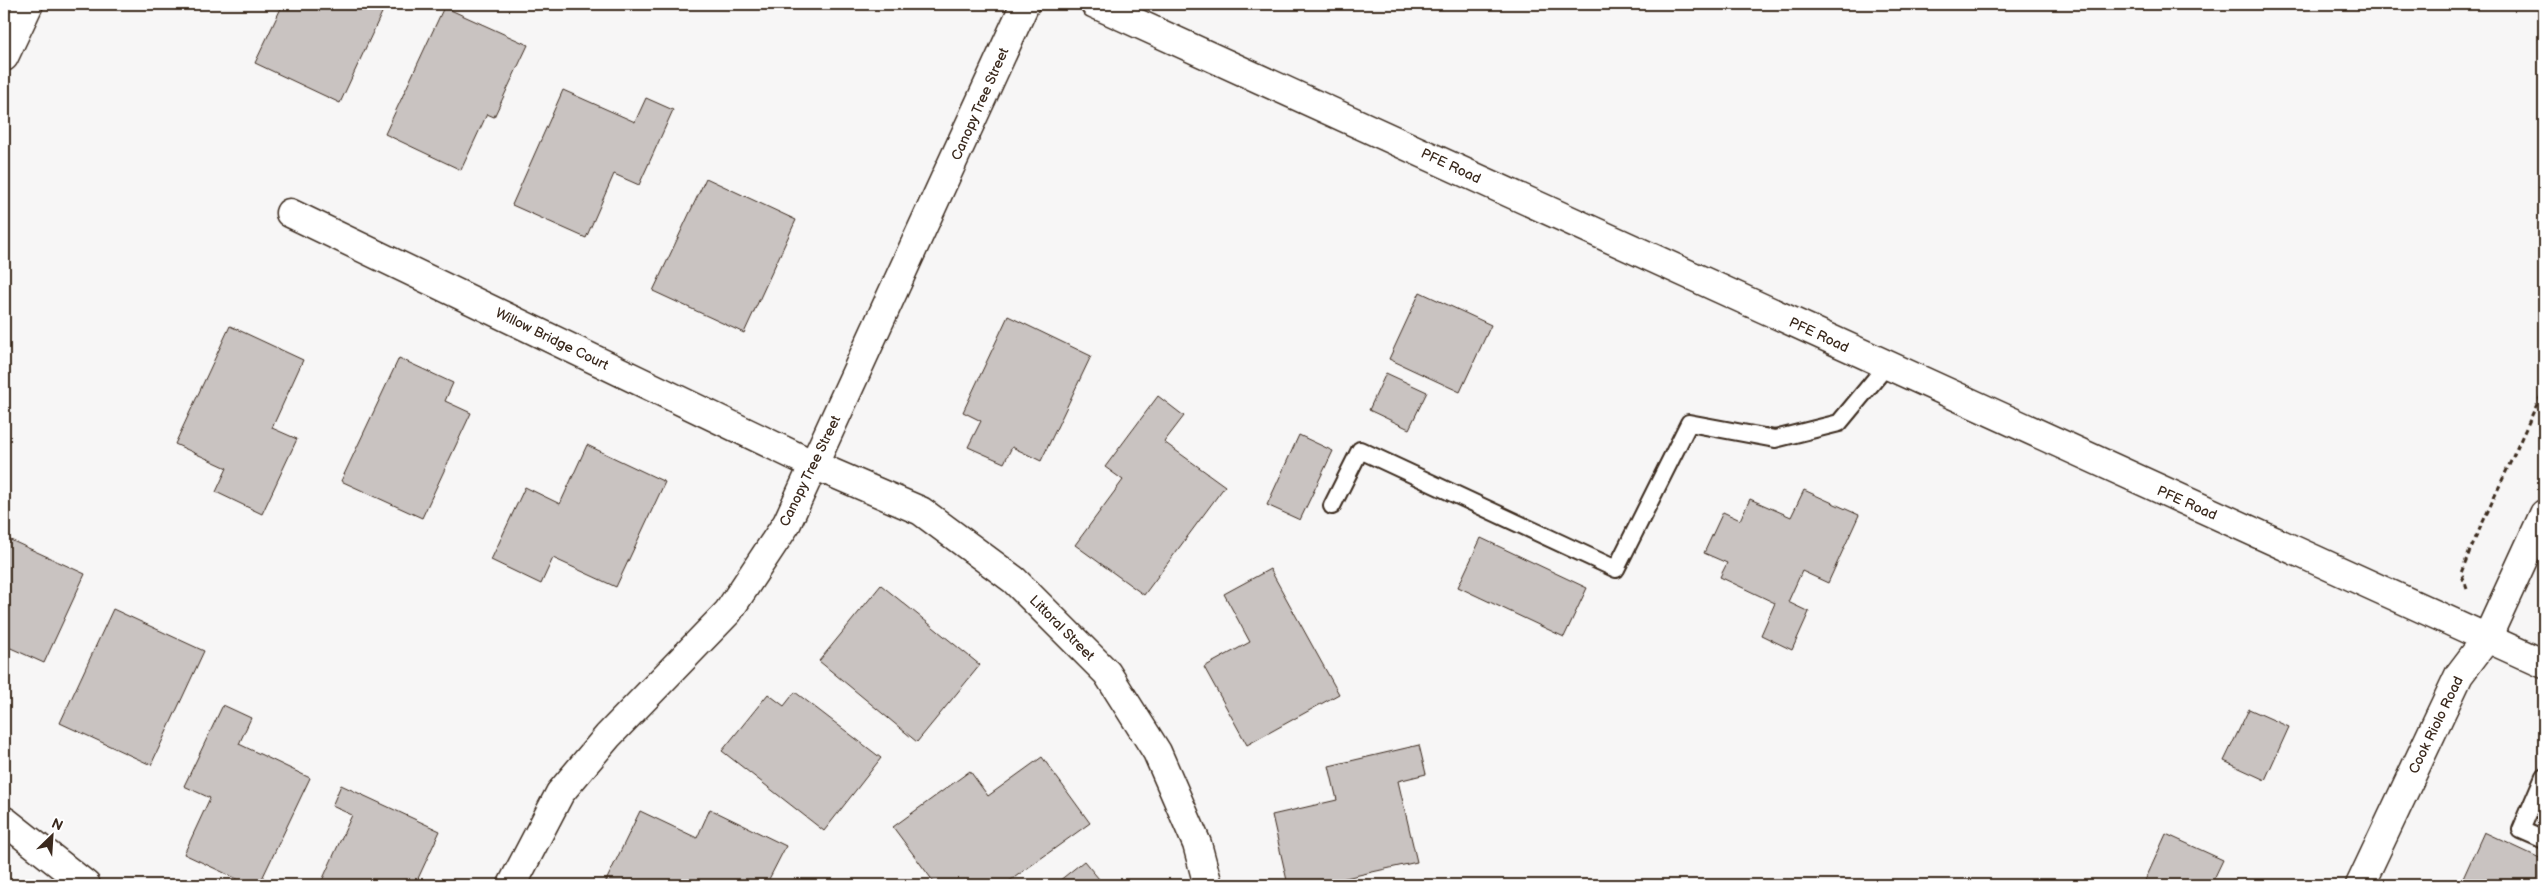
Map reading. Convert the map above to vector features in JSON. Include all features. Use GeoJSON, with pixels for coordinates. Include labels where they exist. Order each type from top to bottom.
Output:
{"type":"FeatureCollection","features":[{"type":"Feature","properties":{"kind":"street"},"geometry":{"type":"LineString","coordinates":[[4,57],[29,4]]}},
{"type":"Feature","properties":{"kind":"street","name":"Canopy Tree Street"},"geometry":{"type":"LineString","coordinates":[[512,885],[560,793],[608,736],[728,612],[787,523],[1025,4]]}},
{"type":"Feature","properties":{"kind":"street","name":"PFE Road"},"geometry":{"type":"LineString","coordinates":[[1095,4],[1886,366],[2544,664]]}},
{"type":"Feature","properties":{"kind":"street","name":"Willow Bridge Court"},"geometry":{"type":"LineString","coordinates":[[290,213],[814,465]]}},
{"type":"Feature","properties":{"kind":"street","name":"Littoral Street"},"geometry":{"type":"LineString","coordinates":[[814,465],[921,511],[1014,580],[1107,673],[1158,752],[1197,844],[1208,885]]}},
{"type":"Feature","properties":{"kind":"street","name":"Cook Riolo Road"},"geometry":{"type":"LineString","coordinates":[[2360,885],[2459,675],[2487,638],[2541,527]]}},
{"type":"Feature","properties":{"kind":"street"},"geometry":{"type":"LineString","coordinates":[[5,820],[86,885]]}},
{"type":"Feature","properties":{"kind":"lane"},"geometry":{"type":"LineString","coordinates":[[1332,506],[1360,450],[1616,569],[1689,423],[1775,439],[1839,423],[1886,366]]}},
{"type":"Feature","properties":{"kind":"lane"},"geometry":{"type":"LineString","coordinates":[[2544,776],[2521,830],[2544,840]]}},
{"type":"Feature","properties":{"kind":"path"},"geometry":{"type":"LineString","coordinates":[[2487,638],[2461,574],[2544,389]]}},
{"type":"Feature","properties":{"kind":"building"},"geometry":{"type":"Polygon","coordinates":[[[283,4],[386,4],[340,103],[255,63],[283,4]]]}},
{"type":"Feature","properties":{"kind":"building"},"geometry":{"type":"Polygon","coordinates":[[[444,7],[528,45],[494,117],[487,114],[461,170],[385,134],[444,7]]]}},
{"type":"Feature","properties":{"kind":"building"},"geometry":{"type":"Polygon","coordinates":[[[563,90],[635,122],[646,98],[673,110],[639,185],[614,174],[586,238],[512,205],[563,90]]]}},
{"type":"Feature","properties":{"kind":"building"},"geometry":{"type":"Polygon","coordinates":[[[706,178],[796,220],[744,333],[653,291],[706,178]]]}},
{"type":"Feature","properties":{"kind":"building"},"geometry":{"type":"Polygon","coordinates":[[[1420,292],[1491,325],[1460,392],[1389,359],[1420,292]]]}},
{"type":"Feature","properties":{"kind":"building"},"geometry":{"type":"Polygon","coordinates":[[[1008,316],[1091,356],[1041,461],[1012,447],[1004,463],[968,447],[981,421],[963,412],[1008,316]]]}},
{"type":"Feature","properties":{"kind":"building"},"geometry":{"type":"Polygon","coordinates":[[[230,326],[303,360],[272,428],[297,439],[262,514],[216,492],[227,468],[175,444],[230,326]]]}},
{"type":"Feature","properties":{"kind":"building"},"geometry":{"type":"Polygon","coordinates":[[[399,358],[453,383],[445,401],[471,413],[422,518],[341,481],[399,358]]]}},
{"type":"Feature","properties":{"kind":"building"},"geometry":{"type":"Polygon","coordinates":[[[1386,373],[1427,392],[1409,429],[1369,410],[1386,373]]]}},
{"type":"Feature","properties":{"kind":"building"},"geometry":{"type":"Polygon","coordinates":[[[1158,396],[1184,416],[1164,442],[1225,486],[1144,595],[1075,545],[1123,480],[1105,467],[1158,396]]]}},
{"type":"Feature","properties":{"kind":"building"},"geometry":{"type":"Polygon","coordinates":[[[1299,435],[1333,451],[1300,520],[1267,505],[1299,435]]]}},
{"type":"Feature","properties":{"kind":"building"},"geometry":{"type":"Polygon","coordinates":[[[587,445],[665,482],[616,587],[553,558],[541,584],[491,560],[525,487],[560,504],[587,445]]]}},
{"type":"Feature","properties":{"kind":"building"},"geometry":{"type":"Polygon","coordinates":[[[1804,490],[1859,515],[1828,583],[1802,571],[1788,602],[1809,612],[1792,650],[1761,635],[1775,603],[1720,577],[1727,563],[1704,553],[1723,512],[1740,520],[1750,499],[1791,517],[1804,490]]]}},
{"type":"Feature","properties":{"kind":"building"},"geometry":{"type":"Polygon","coordinates":[[[4,537],[85,574],[44,663],[4,645],[4,537]]]}},
{"type":"Feature","properties":{"kind":"building"},"geometry":{"type":"Polygon","coordinates":[[[1481,538],[1587,588],[1564,637],[1458,587],[1481,538]]]}},
{"type":"Feature","properties":{"kind":"building"},"geometry":{"type":"Polygon","coordinates":[[[1270,569],[1339,694],[1247,745],[1204,667],[1250,642],[1224,594],[1270,569]]]}},
{"type":"Feature","properties":{"kind":"building"},"geometry":{"type":"Polygon","coordinates":[[[881,585],[980,665],[917,742],[819,661],[881,585]]]}},
{"type":"Feature","properties":{"kind":"building"},"geometry":{"type":"Polygon","coordinates":[[[113,609],[204,651],[151,765],[60,723],[113,609]]]}},
{"type":"Feature","properties":{"kind":"building"},"geometry":{"type":"Polygon","coordinates":[[[795,692],[881,758],[824,831],[722,751],[768,694],[784,706],[795,692]]]}},
{"type":"Feature","properties":{"kind":"building"},"geometry":{"type":"Polygon","coordinates":[[[223,705],[251,718],[239,744],[310,778],[259,885],[250,885],[184,854],[210,798],[184,786],[223,705]]]}},
{"type":"Feature","properties":{"kind":"building"},"geometry":{"type":"Polygon","coordinates":[[[2249,709],[2289,727],[2265,780],[2224,761],[2249,709]]]}},
{"type":"Feature","properties":{"kind":"building"},"geometry":{"type":"Polygon","coordinates":[[[1419,745],[1426,774],[1398,781],[1417,862],[1314,885],[1288,885],[1272,815],[1337,800],[1329,766],[1419,745]]]}},
{"type":"Feature","properties":{"kind":"building"},"geometry":{"type":"Polygon","coordinates":[[[1042,757],[1090,823],[1004,885],[936,885],[893,827],[970,771],[988,796],[1042,757]]]}},
{"type":"Feature","properties":{"kind":"building"},"geometry":{"type":"Polygon","coordinates":[[[341,785],[440,831],[415,885],[320,885],[352,815],[332,806],[341,785]]]}},
{"type":"Feature","properties":{"kind":"building"},"geometry":{"type":"Polygon","coordinates":[[[710,809],[786,846],[766,885],[745,885],[739,882],[737,885],[604,885],[640,811],[697,838],[710,809]]]}},
{"type":"Feature","properties":{"kind":"building"},"geometry":{"type":"Polygon","coordinates":[[[2484,832],[2544,860],[2544,885],[2460,885],[2484,832]]]}},
{"type":"Feature","properties":{"kind":"building"},"geometry":{"type":"Polygon","coordinates":[[[2166,834],[2223,860],[2211,885],[2143,885],[2166,834]]]}},
{"type":"Feature","properties":{"kind":"building"},"geometry":{"type":"Polygon","coordinates":[[[1084,861],[1104,885],[1054,885],[1084,861]]]}}]}
